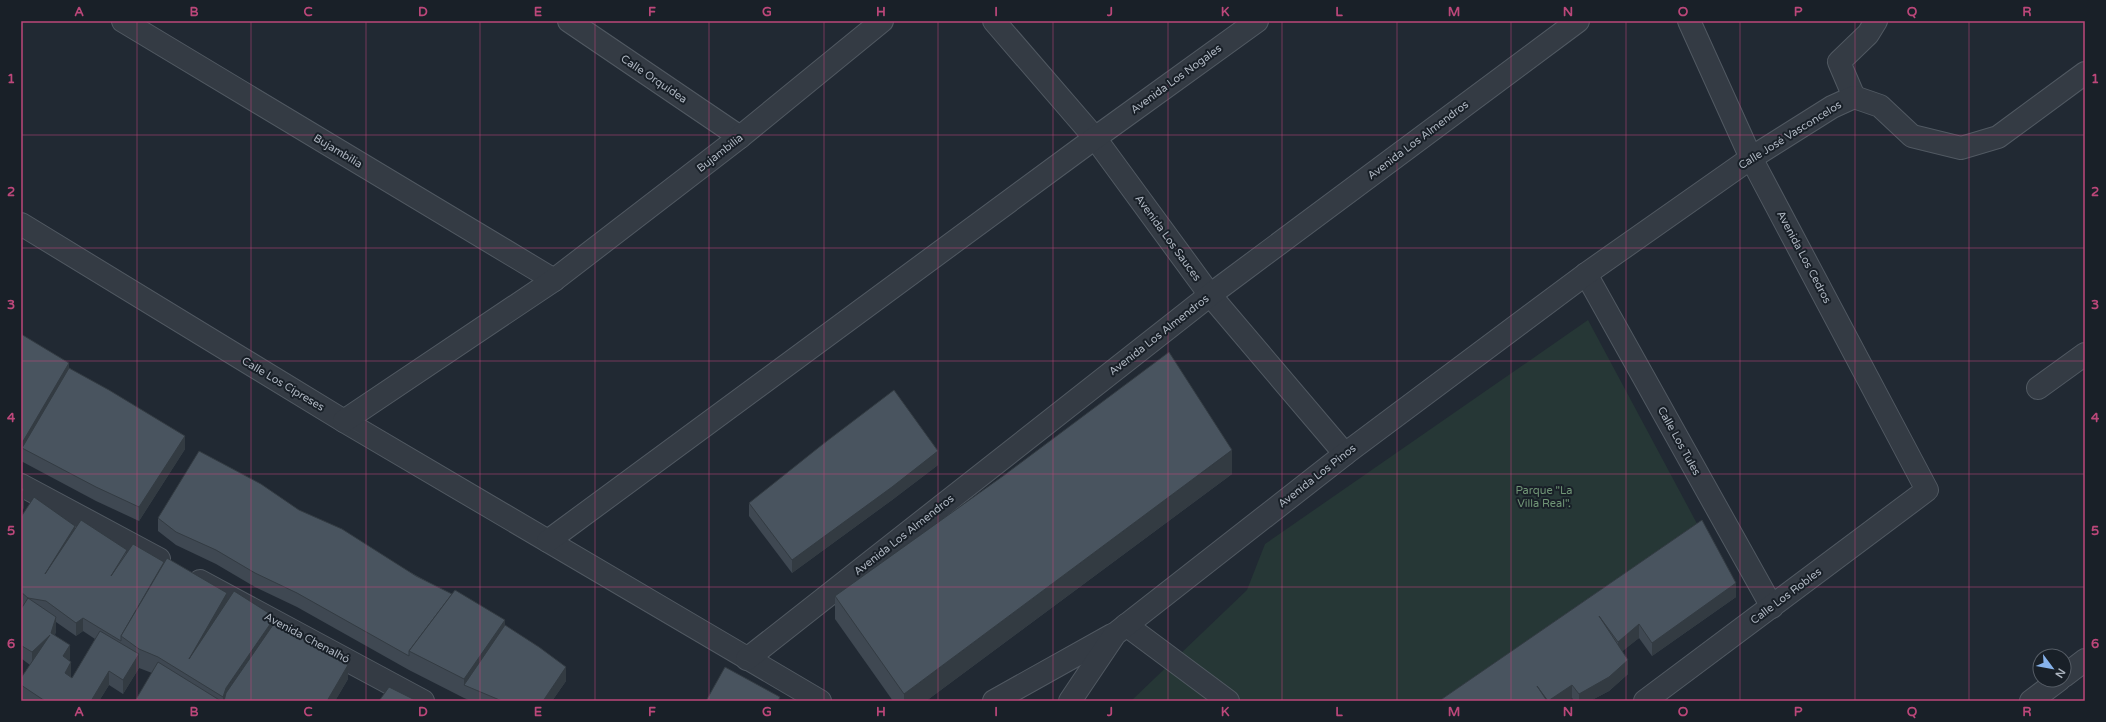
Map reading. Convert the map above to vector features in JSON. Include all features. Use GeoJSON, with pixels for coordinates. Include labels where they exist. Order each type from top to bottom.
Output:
{"type":"FeatureCollection","features":[{"type":"Feature","properties":{"kind":"street","name":"Bujambilia"},"geometry":{"type":"LineString","coordinates":[[123,21],[554,280]]}},
{"type":"Feature","properties":{"kind":"street","name":"Calle Orquídea"},"geometry":{"type":"LineString","coordinates":[[569,21],[740,137]]}},
{"type":"Feature","properties":{"kind":"street","name":"Bujambilia"},"geometry":{"type":"LineString","coordinates":[[344,421],[554,280],[740,137],[882,21]]}},
{"type":"Feature","properties":{"kind":"street","name":"Avenida Los Sauces"},"geometry":{"type":"LineString","coordinates":[[994,21],[1095,138],[1210,295],[1345,454]]}},
{"type":"Feature","properties":{"kind":"street","name":"Avenida Los Nogales"},"geometry":{"type":"LineString","coordinates":[[548,541],[1095,138],[1257,21]]}},
{"type":"Feature","properties":{"kind":"street","name":"Avenida Los Almendros"},"geometry":{"type":"LineString","coordinates":[[747,659],[1210,295],[1578,21]]}},
{"type":"Feature","properties":{"kind":"street","name":"Avenida Los Cedros"},"geometry":{"type":"LineString","coordinates":[[1689,21],[1751,158],[1927,490]]}},
{"type":"Feature","properties":{"kind":"street"},"geometry":{"type":"LineString","coordinates":[[1854,97],[1840,62],[1868,34],[1876,21]]}},
{"type":"Feature","properties":{"kind":"street","name":"Calle José Vasconcelos"},"geometry":{"type":"LineString","coordinates":[[1586,274],[1751,158],[1832,107],[1854,97],[1880,106],[1912,136],[1961,148],[1998,137],[2085,73]]}},
{"type":"Feature","properties":{"kind":"street","name":"Calle Los Cipreses"},"geometry":{"type":"LineString","coordinates":[[21,224],[344,421],[820,701]]}},
{"type":"Feature","properties":{"kind":"street","name":"Avenida Los Pinos"},"geometry":{"type":"LineString","coordinates":[[1070,701],[1120,629],[1345,454],[1586,274]]}},
{"type":"Feature","properties":{"kind":"street","name":"Calle Los Tules"},"geometry":{"type":"LineString","coordinates":[[1586,274],[1772,607]]}},
{"type":"Feature","properties":{"kind":"street"},"geometry":{"type":"LineString","coordinates":[[2038,388],[2085,354]]}},
{"type":"Feature","properties":{"kind":"street","name":"Avenida Chenalhó"},"geometry":{"type":"LineString","coordinates":[[21,485],[179,570],[387,693],[423,701]]}},
{"type":"Feature","properties":{"kind":"street","name":"Calle Los Robles"},"geometry":{"type":"LineString","coordinates":[[1644,701],[1927,490]]}},
{"type":"Feature","properties":{"kind":"street"},"geometry":{"type":"LineString","coordinates":[[994,701],[1120,629],[1228,701]]}},
{"type":"Feature","properties":{"kind":"street"},"geometry":{"type":"LineString","coordinates":[[2072,670],[2085,660]]}},
{"type":"Feature","properties":{"kind":"street"},"geometry":{"type":"LineString","coordinates":[[2031,701],[2048,688]]}},
{"type":"Feature","properties":{"kind":"green space","name":"Parque \"La Villa Real\"."},"geometry":{"type":"Polygon","coordinates":[[[1588,320],[1702,533],[1459,701],[1131,701],[1247,590],[1265,544],[1588,320]]]}},
{"type":"Feature","properties":{"kind":"building"},"geometry":{"type":"Polygon","coordinates":[[[21,334],[69,363],[22,443],[21,442],[21,334]]]}},
{"type":"Feature","properties":{"kind":"building"},"geometry":{"type":"Polygon","coordinates":[[[1169,352],[1232,450],[904,694],[835,596],[1003,476],[1169,352]]]}},
{"type":"Feature","properties":{"kind":"building"},"geometry":{"type":"Polygon","coordinates":[[[69,368],[109,390],[185,436],[139,507],[96,487],[22,448],[69,368]]]}},
{"type":"Feature","properties":{"kind":"building"},"geometry":{"type":"Polygon","coordinates":[[[894,390],[938,451],[892,487],[792,560],[749,503],[894,390]]]}},
{"type":"Feature","properties":{"kind":"building"},"geometry":{"type":"Polygon","coordinates":[[[199,451],[261,484],[299,510],[342,529],[416,576],[452,594],[409,651],[409,656],[297,593],[255,573],[216,550],[176,532],[158,518],[199,451]]]}},
{"type":"Feature","properties":{"kind":"building"},"geometry":{"type":"Polygon","coordinates":[[[21,487],[24,489],[21,495],[21,487]]]}},
{"type":"Feature","properties":{"kind":"building"},"geometry":{"type":"Polygon","coordinates":[[[34,497],[75,526],[45,574],[81,520],[127,550],[111,576],[133,544],[164,562],[121,636],[121,641],[83,618],[76,623],[46,601],[28,598],[21,592],[21,517],[34,497]]]}},
{"type":"Feature","properties":{"kind":"building"},"geometry":{"type":"Polygon","coordinates":[[[1702,520],[1736,583],[1652,643],[1639,624],[1618,642],[1599,616],[1628,660],[1609,677],[1579,694],[1572,685],[1548,701],[1537,686],[1547,701],[1439,701],[1702,520]]]}},
{"type":"Feature","properties":{"kind":"building"},"geometry":{"type":"Polygon","coordinates":[[[167,558],[227,593],[189,659],[234,591],[275,617],[226,688],[223,697],[158,657],[139,649],[121,636],[167,558]]]}},
{"type":"Feature","properties":{"kind":"building"},"geometry":{"type":"Polygon","coordinates":[[[455,590],[505,620],[464,679],[409,651],[455,590]]]}},
{"type":"Feature","properties":{"kind":"building"},"geometry":{"type":"Polygon","coordinates":[[[28,598],[56,617],[51,633],[70,645],[63,656],[71,662],[65,673],[72,678],[100,631],[139,654],[123,680],[109,671],[91,701],[45,701],[21,685],[21,678],[50,635],[32,652],[22,646],[21,647],[21,609],[28,598]]]}},
{"type":"Feature","properties":{"kind":"building"},"geometry":{"type":"Polygon","coordinates":[[[275,622],[348,665],[327,701],[224,701],[226,693],[275,622]]]}},
{"type":"Feature","properties":{"kind":"building"},"geometry":{"type":"Polygon","coordinates":[[[505,625],[566,667],[543,701],[502,701],[464,685],[505,625]]]}},
{"type":"Feature","properties":{"kind":"building"},"geometry":{"type":"Polygon","coordinates":[[[158,662],[221,701],[135,701],[158,662]]]}},
{"type":"Feature","properties":{"kind":"building"},"geometry":{"type":"Polygon","coordinates":[[[725,667],[780,697],[778,701],[706,701],[725,667]]]}},
{"type":"Feature","properties":{"kind":"building"},"geometry":{"type":"Polygon","coordinates":[[[389,687],[417,701],[379,701],[389,687]]]}}]}
